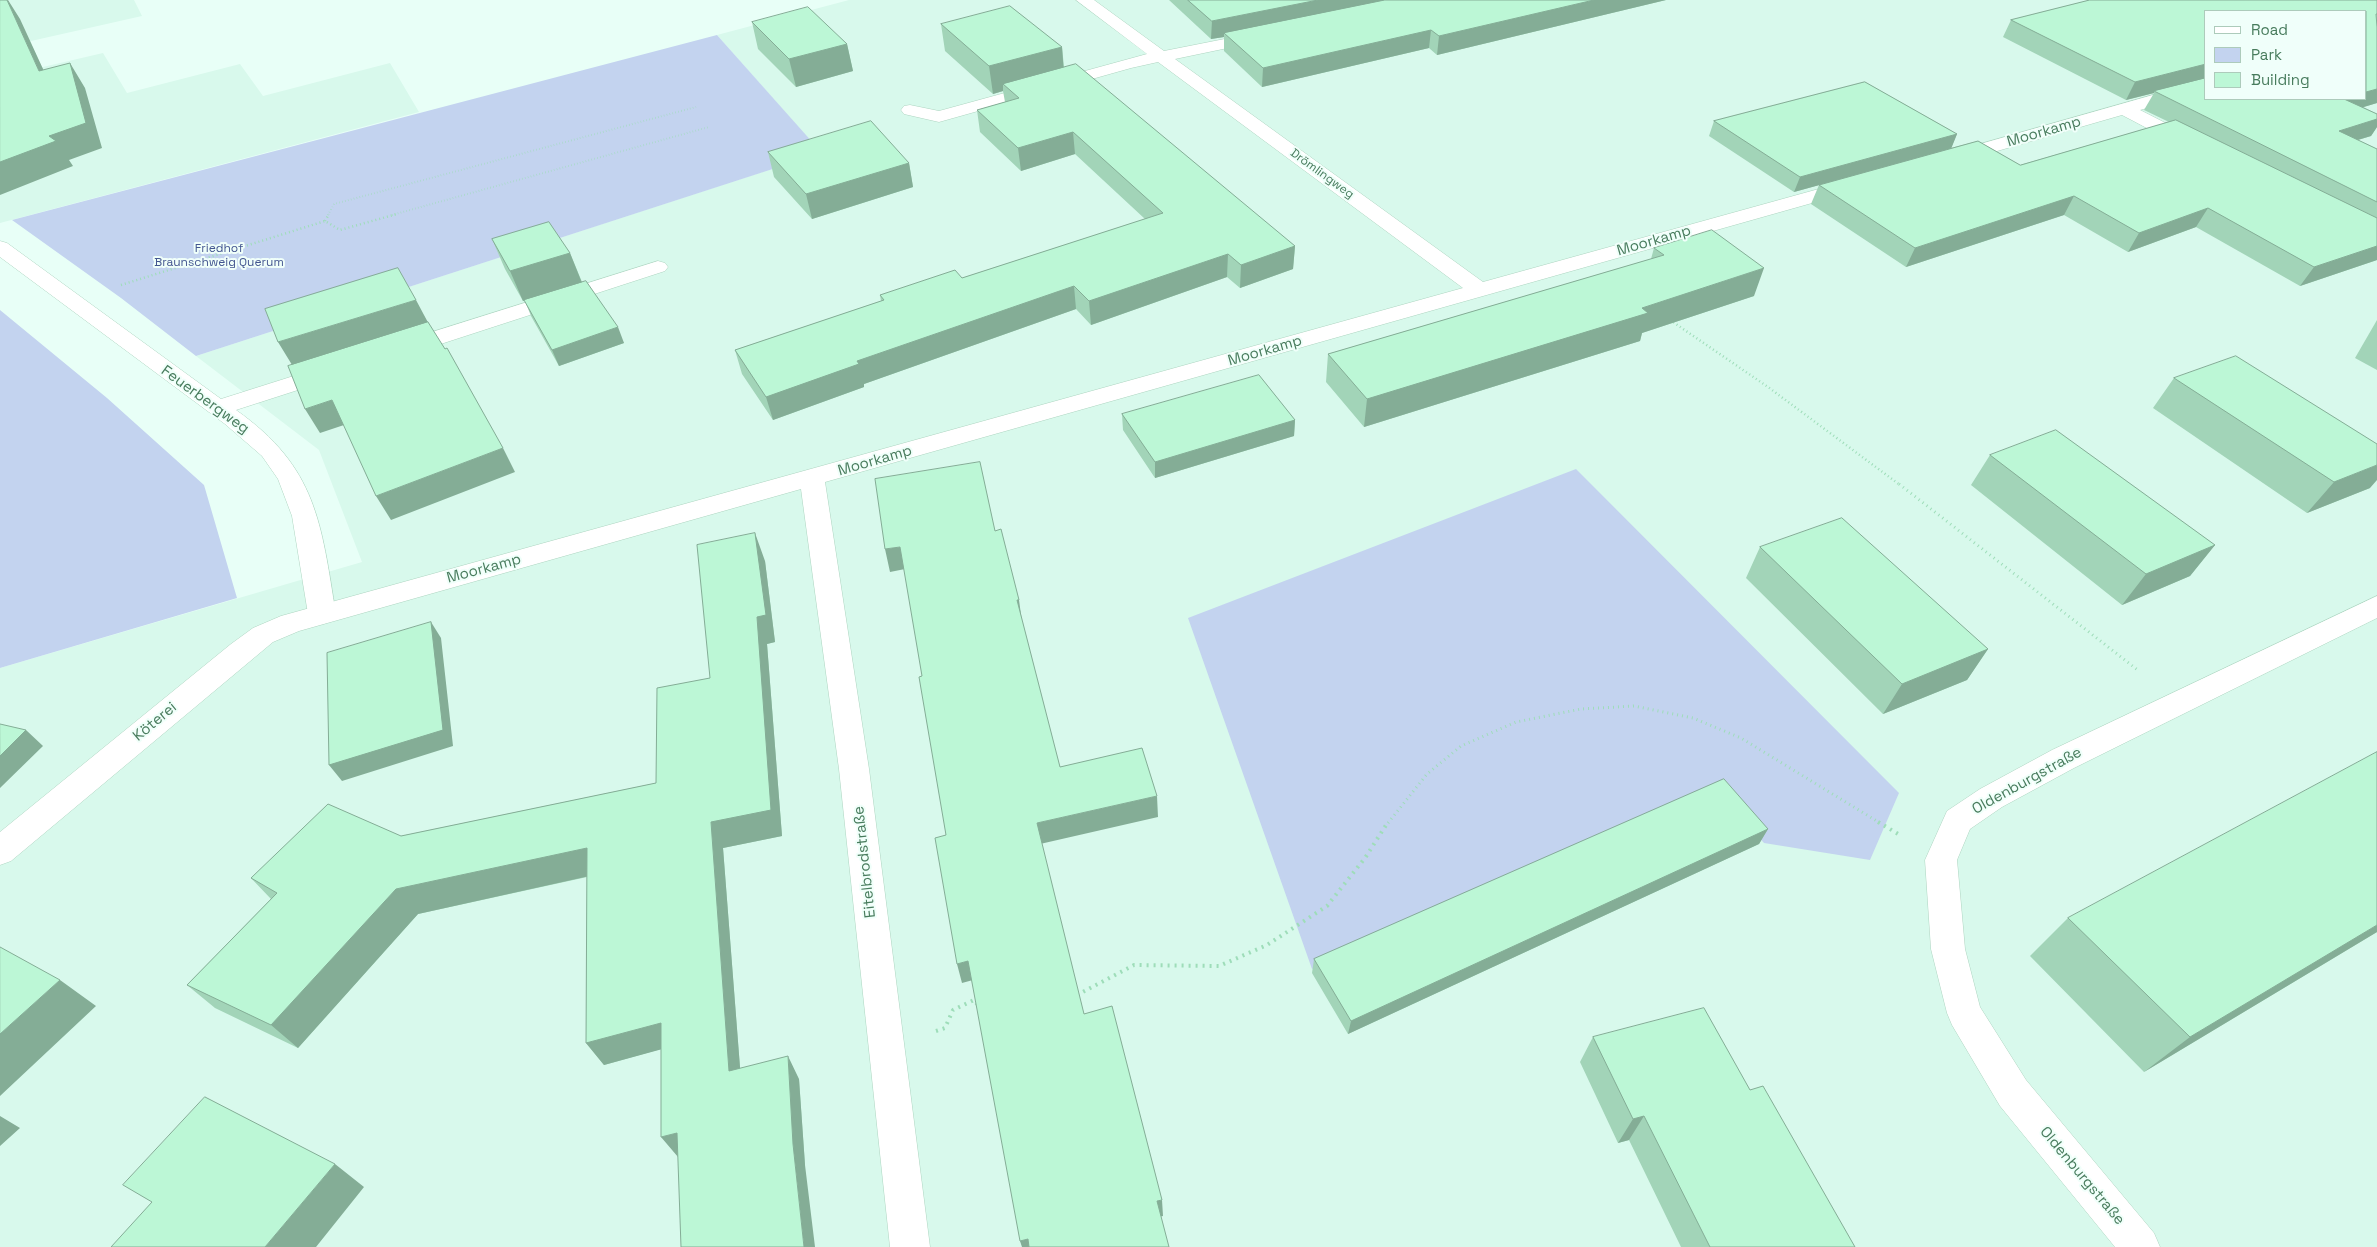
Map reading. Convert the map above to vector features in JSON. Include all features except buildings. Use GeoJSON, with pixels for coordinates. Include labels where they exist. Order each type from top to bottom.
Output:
{"type":"FeatureCollection","features":[{"type":"Feature","properties":{"kind":"street","name":"Drömlingweg"},"geometry":{"type":"LineString","coordinates":[[1084,0],[1481,291]]}},
{"type":"Feature","properties":{"kind":"street"},"geometry":{"type":"LineString","coordinates":[[910,110],[939,117],[1128,63],[1276,34]]}},
{"type":"Feature","properties":{"kind":"street","name":"Moorkamp"},"geometry":{"type":"LineString","coordinates":[[1934,163],[2204,86]]}},
{"type":"Feature","properties":{"kind":"street"},"geometry":{"type":"LineString","coordinates":[[2125,109],[2200,148]]}},
{"type":"Feature","properties":{"kind":"street","name":"Moorkamp"},"geometry":{"type":"LineString","coordinates":[[322,614],[1867,182]]}},
{"type":"Feature","properties":{"kind":"street","name":"Feuerbergweg"},"geometry":{"type":"LineString","coordinates":[[0,247],[75,305],[244,426],[280,461],[299,498],[311,542],[322,614]]}},
{"type":"Feature","properties":{"kind":"street"},"geometry":{"type":"LineString","coordinates":[[386,354],[658,267]]}},
{"type":"Feature","properties":{"kind":"street"},"geometry":{"type":"LineString","coordinates":[[217,408],[349,366]]}},
{"type":"Feature","properties":{"kind":"street","name":"Eitelbrodstraße"},"geometry":{"type":"LineString","coordinates":[[812,478],[854,769],[910,1247]]}},
{"type":"Feature","properties":{"kind":"street","name":"Oldenburgstraße"},"geometry":{"type":"LineString","coordinates":[[2140,1247],[2013,1093],[1964,1013],[1948,949],[1941,860],[1958,820],[1983,803],[2063,759],[2377,606]]}},
{"type":"Feature","properties":{"kind":"street","name":"Köterei"},"geometry":{"type":"LineString","coordinates":[[0,851],[256,640],[291,623],[322,614]]}},
{"type":"Feature","properties":{"kind":"path"},"geometry":{"type":"LineString","coordinates":[[75,305],[130,281],[325,221],[334,204],[696,107]]}},
{"type":"Feature","properties":{"kind":"path"},"geometry":{"type":"LineString","coordinates":[[325,221],[340,230],[709,127]]}},
{"type":"Feature","properties":{"kind":"path"},"geometry":{"type":"LineString","coordinates":[[1668,319],[1743,367],[1838,438],[2079,622],[2178,703]]}},
{"type":"Feature","properties":{"kind":"path"},"geometry":{"type":"LineString","coordinates":[[1073,998],[1134,965],[1220,966],[1267,945],[1326,906],[1365,858],[1396,810],[1427,774],[1461,746],[1516,722],[1581,709],[1634,706],[1693,718],[1740,738],[1941,860]]}},
{"type":"Feature","properties":{"kind":"path"},"geometry":{"type":"LineString","coordinates":[[886,1050],[945,1028],[953,1010],[974,1000],[980,1008]]}},
{"type":"Feature","properties":{"kind":"shaded area"},"geometry":{"type":"Polygon","coordinates":[[[0,0],[134,0],[142,16],[0,48],[0,0]]]}},
{"type":"Feature","properties":{"kind":"shaded area"},"geometry":{"type":"Polygon","coordinates":[[[849,0],[2377,0],[2377,1247],[0,1247],[0,668],[362,562],[319,450],[196,356],[821,153],[717,35],[849,0]]]}},
{"type":"Feature","properties":{"kind":"shaded area"},"geometry":{"type":"Polygon","coordinates":[[[103,53],[127,93],[240,64],[263,96],[390,63],[419,112],[0,223],[0,77],[103,53]]]}},
{"type":"Feature","properties":{"kind":"green space","name":"Friedhof Braunschweig Querum"},"geometry":{"type":"Polygon","coordinates":[[[717,35],[822,153],[196,356],[121,298],[12,220],[717,35]]]}},
{"type":"Feature","properties":{"kind":"green space"},"geometry":{"type":"Polygon","coordinates":[[[0,310],[107,398],[204,485],[237,598],[0,668],[0,310]]]}},
{"type":"Feature","properties":{"kind":"green space"},"geometry":{"type":"Polygon","coordinates":[[[1576,469],[1899,793],[1870,860],[1764,843],[1715,787],[1312,969],[1188,618],[1576,469]]]}}]}
